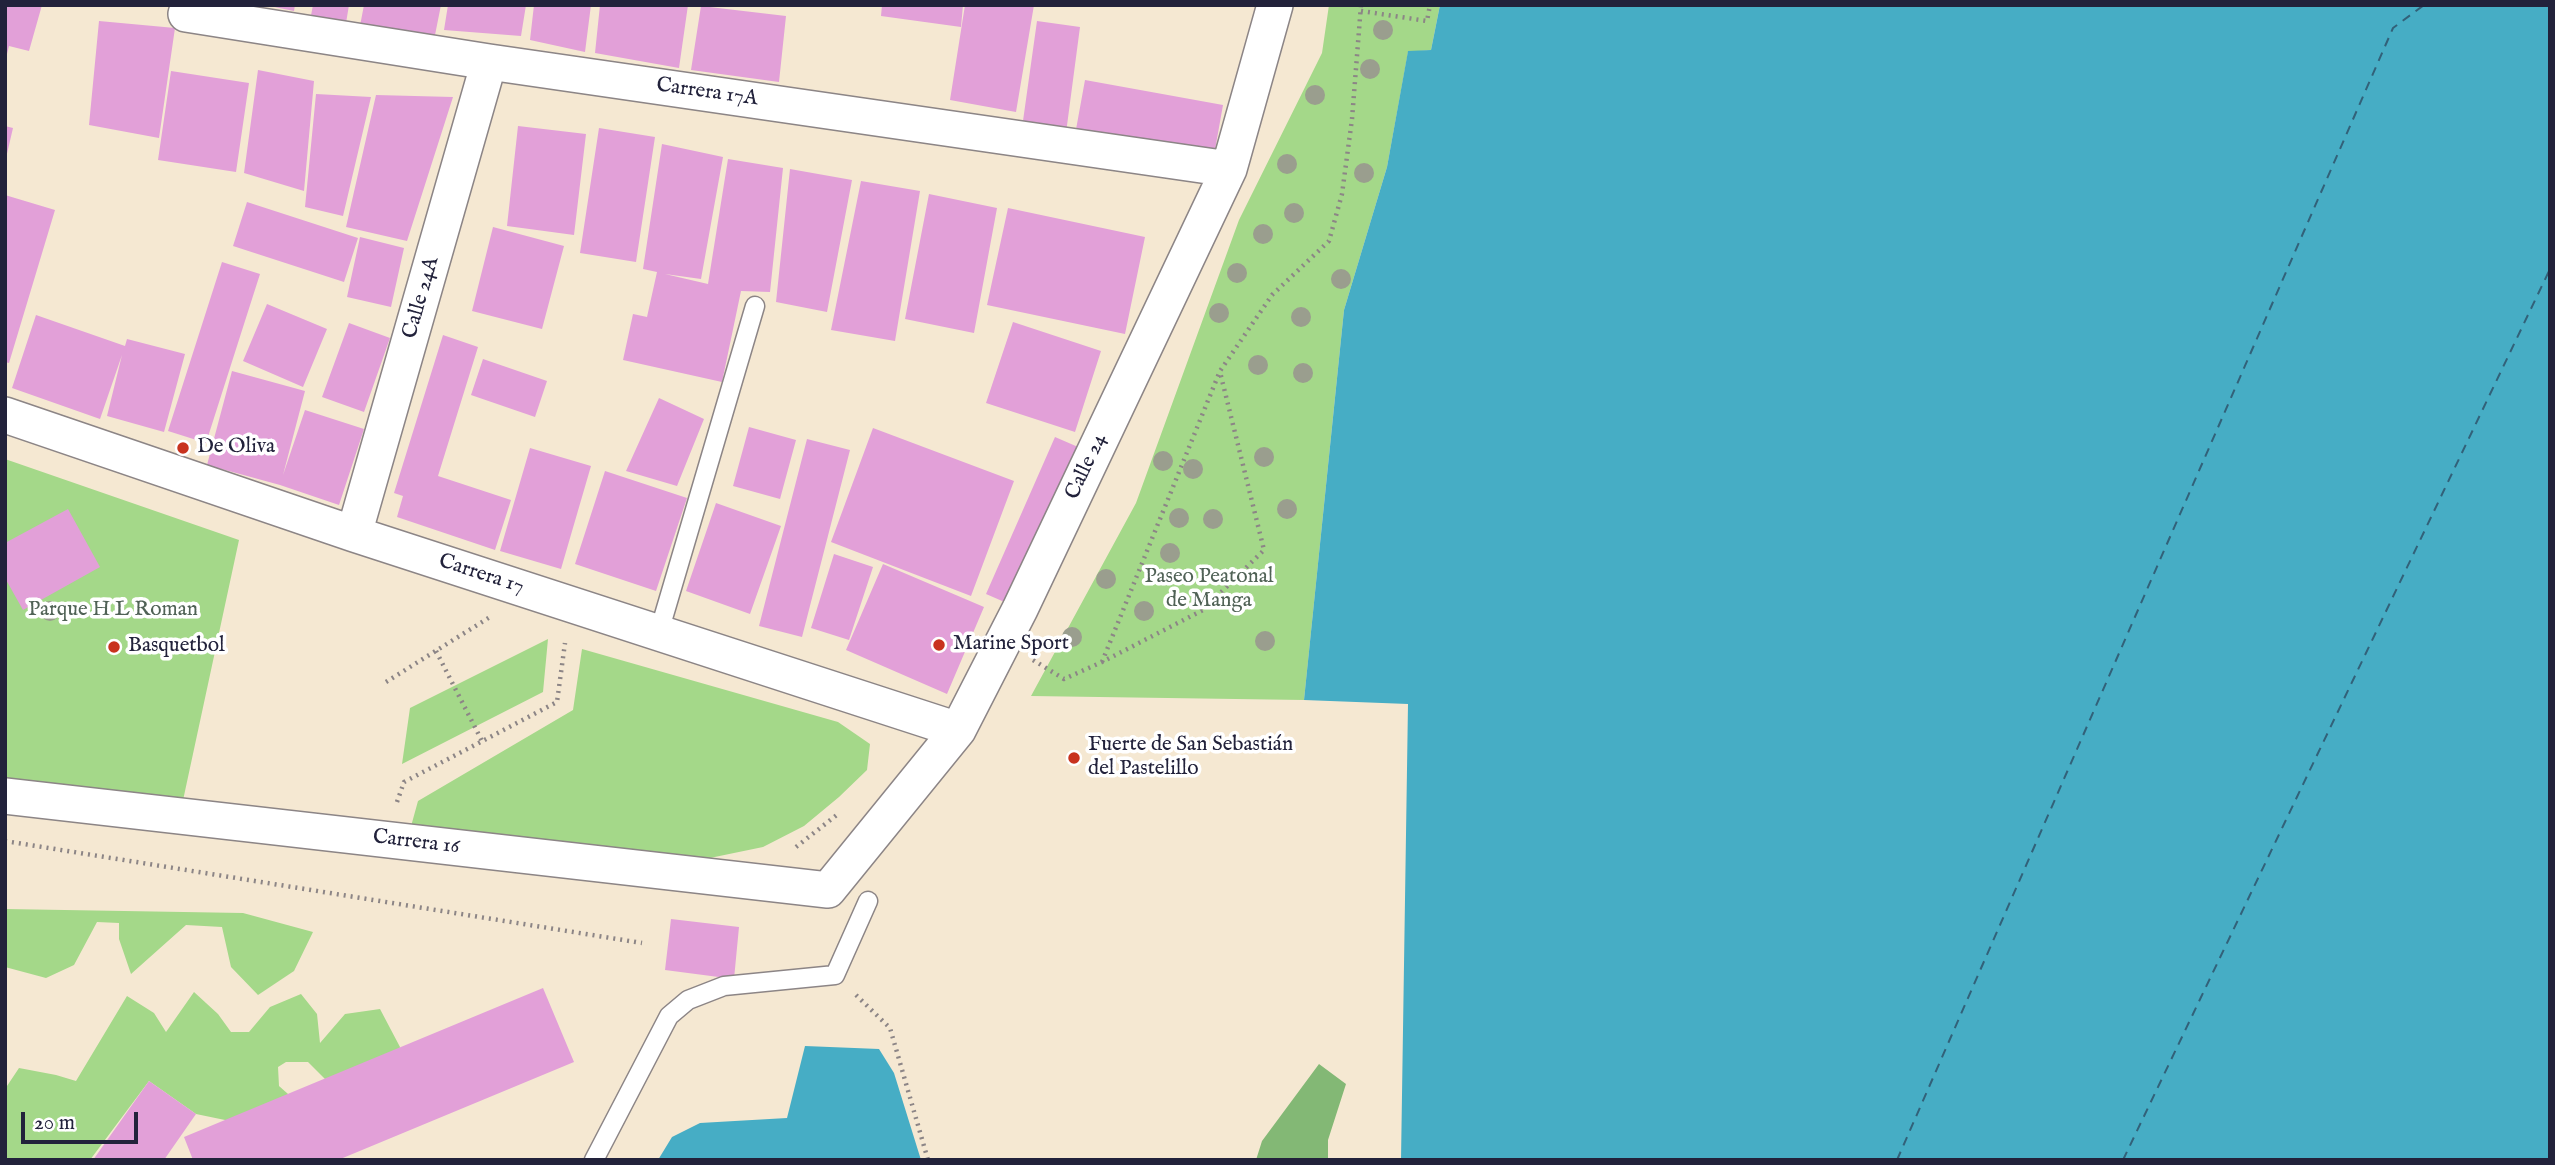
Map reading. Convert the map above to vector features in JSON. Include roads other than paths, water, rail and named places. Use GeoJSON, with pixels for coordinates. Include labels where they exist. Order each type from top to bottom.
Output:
{"type":"FeatureCollection","features":[{"type":"Feature","properties":{"kind":"street","name":"Calle 24"},"geometry":{"type":"LineString","coordinates":[[828,890],[958,730],[1004,639],[1229,169],[1275,5]]}},
{"type":"Feature","properties":{"kind":"street","name":"Carrera 17A"},"geometry":{"type":"LineString","coordinates":[[186,14],[489,62],[1229,169]]}},
{"type":"Feature","properties":{"kind":"street","name":"Calle 24A"},"geometry":{"type":"LineString","coordinates":[[354,534],[489,62]]}},
{"type":"Feature","properties":{"kind":"street","name":"Carrera 17"},"geometry":{"type":"LineString","coordinates":[[5,415],[354,534],[958,730]]}},
{"type":"Feature","properties":{"kind":"street","name":"Carrera 16"},"geometry":{"type":"LineString","coordinates":[[5,796],[828,890]]}},
{"type":"Feature","properties":{"kind":"lane"},"geometry":{"type":"LineString","coordinates":[[659,632],[755,306]]}},
{"type":"Feature","properties":{"kind":"lane"},"geometry":{"type":"LineString","coordinates":[[594,1160],[669,1016],[688,1000],[724,986],[835,975],[867,901]]}},
{"type":"Feature","properties":{"kind":"water"},"geometry":{"type":"Polygon","coordinates":[[[1440,5],[2550,5],[2550,1160],[1401,1160],[1408,704],[1304,700],[1344,310],[1387,167],[1408,51],[1431,50],[1440,5]]]}},
{"type":"Feature","properties":{"kind":"water"},"geometry":{"type":"Polygon","coordinates":[[[805,1046],[879,1049],[894,1073],[921,1160],[658,1160],[672,1137],[700,1123],[787,1118],[805,1046]]]}},
{"type":"Feature","properties":{"kind":"place","name":"De Oliva"},"geometry":{"type":"Point","coordinates":[183,448]}},
{"type":"Feature","properties":{"kind":"place","name":"Marine Sport"},"geometry":{"type":"Point","coordinates":[939,645]}},
{"type":"Feature","properties":{"kind":"place","name":"Basquetbol"},"geometry":{"type":"Point","coordinates":[114,647]}},
{"type":"Feature","properties":{"kind":"place","name":"Fuerte de San Sebastián del Pastelillo"},"geometry":{"type":"Point","coordinates":[1074,758]}},
{"type":"Feature","properties":{"kind":"park label","name":"Paseo Peatonal de Manga"},"geometry":{"type":"Point","coordinates":[1209,590]}},
{"type":"Feature","properties":{"kind":"park label","name":"Parque H L Roman"},"geometry":{"type":"Point","coordinates":[113,611]}}]}
